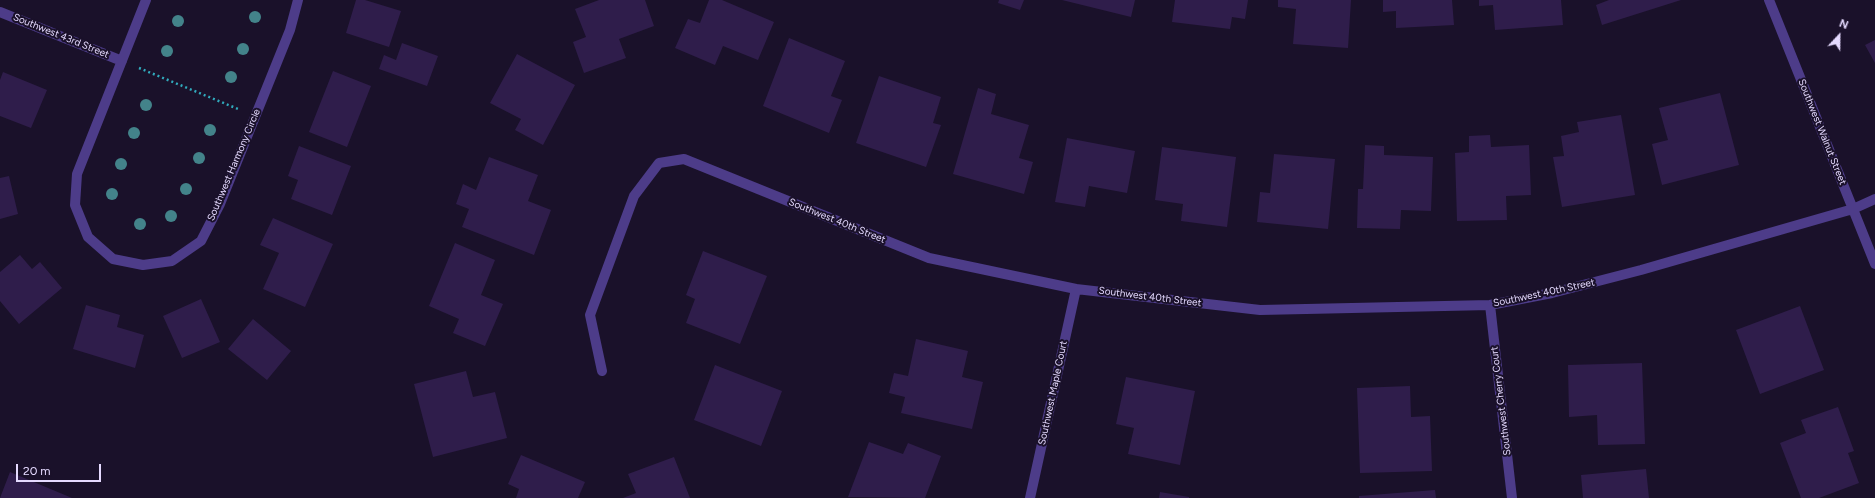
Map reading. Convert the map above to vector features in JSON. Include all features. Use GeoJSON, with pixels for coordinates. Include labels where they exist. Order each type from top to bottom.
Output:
{"type":"FeatureCollection","features":[{"type":"Feature","properties":{"kind":"street","name":"Southwest Harmony Circle"},"geometry":{"type":"LineString","coordinates":[[146,0],[77,174],[75,206],[88,237],[113,259],[143,265],[172,262],[201,241],[220,204],[290,30],[298,0]]}},
{"type":"Feature","properties":{"kind":"street","name":"Southwest Walnut Street"},"geometry":{"type":"LineString","coordinates":[[1769,0],[1875,264]]}},
{"type":"Feature","properties":{"kind":"street","name":"Southwest 43rd Street"},"geometry":{"type":"LineString","coordinates":[[0,12],[122,61]]}},
{"type":"Feature","properties":{"kind":"street","name":"Southwest 40th Street"},"geometry":{"type":"LineString","coordinates":[[602,371],[590,315],[634,196],[659,163],[684,159],[929,258],[1076,289],[1260,310],[1490,305],[1552,293],[1640,270],[1853,209],[1875,199]]}},
{"type":"Feature","properties":{"kind":"street","name":"Southwest Maple Court"},"geometry":{"type":"LineString","coordinates":[[1030,498],[1076,289]]}},
{"type":"Feature","properties":{"kind":"street","name":"Southwest Cherry Court"},"geometry":{"type":"LineString","coordinates":[[1490,305],[1512,498]]}},
{"type":"Feature","properties":{"kind":"path"},"geometry":{"type":"LineString","coordinates":[[122,61],[255,116]]}},
{"type":"Feature","properties":{"kind":"building"},"geometry":{"type":"Polygon","coordinates":[[[356,0],[365,0],[401,11],[389,47],[346,33],[356,0]]]}},
{"type":"Feature","properties":{"kind":"building"},"geometry":{"type":"Polygon","coordinates":[[[599,0],[645,0],[654,26],[619,39],[626,58],[584,73],[573,42],[586,37],[575,9],[599,0]]]}},
{"type":"Feature","properties":{"kind":"building"},"geometry":{"type":"Polygon","coordinates":[[[709,0],[722,0],[774,22],[758,60],[723,46],[715,65],[675,48],[688,19],[700,23],[709,0]]]}},
{"type":"Feature","properties":{"kind":"building"},"geometry":{"type":"Polygon","coordinates":[[[999,0],[1024,0],[1020,10],[998,3],[999,0]]]}},
{"type":"Feature","properties":{"kind":"building"},"geometry":{"type":"Polygon","coordinates":[[[1062,0],[1135,0],[1131,17],[1062,0]]]}},
{"type":"Feature","properties":{"kind":"building"},"geometry":{"type":"Polygon","coordinates":[[[1175,0],[1248,0],[1245,19],[1232,17],[1230,29],[1172,22],[1175,0]]]}},
{"type":"Feature","properties":{"kind":"building"},"geometry":{"type":"Polygon","coordinates":[[[1278,0],[1351,0],[1348,48],[1293,44],[1296,9],[1278,7],[1278,0]]]}},
{"type":"Feature","properties":{"kind":"building"},"geometry":{"type":"Polygon","coordinates":[[[1383,0],[1452,0],[1454,25],[1396,28],[1396,11],[1383,12],[1383,0]]]}},
{"type":"Feature","properties":{"kind":"building"},"geometry":{"type":"Polygon","coordinates":[[[1479,0],[1561,0],[1563,25],[1495,30],[1493,5],[1479,6],[1479,0]]]}},
{"type":"Feature","properties":{"kind":"building"},"geometry":{"type":"Polygon","coordinates":[[[1609,0],[1681,0],[1602,25],[1596,5],[1609,0]]]}},
{"type":"Feature","properties":{"kind":"building"},"geometry":{"type":"Polygon","coordinates":[[[789,38],[845,61],[831,96],[842,100],[829,133],[763,106],[789,38]]]}},
{"type":"Feature","properties":{"kind":"building"},"geometry":{"type":"Polygon","coordinates":[[[1875,40],[1875,63],[1865,45],[1875,40]]]}},
{"type":"Feature","properties":{"kind":"building"},"geometry":{"type":"Polygon","coordinates":[[[402,43],[438,56],[427,86],[379,69],[384,55],[396,60],[402,43]]]}},
{"type":"Feature","properties":{"kind":"building"},"geometry":{"type":"Polygon","coordinates":[[[517,54],[575,85],[543,145],[515,130],[521,119],[490,103],[517,54]]]}},
{"type":"Feature","properties":{"kind":"building"},"geometry":{"type":"Polygon","coordinates":[[[333,71],[371,86],[347,147],[309,132],[333,71]]]}},
{"type":"Feature","properties":{"kind":"building"},"geometry":{"type":"Polygon","coordinates":[[[3,72],[47,90],[31,128],[0,116],[0,80],[3,72]]]}},
{"type":"Feature","properties":{"kind":"building"},"geometry":{"type":"Polygon","coordinates":[[[879,76],[941,97],[933,123],[941,125],[926,167],[856,143],[879,76]]]}},
{"type":"Feature","properties":{"kind":"building"},"geometry":{"type":"Polygon","coordinates":[[[978,88],[996,94],[991,114],[1029,125],[1019,158],[1033,162],[1024,194],[953,174],[978,88]]]}},
{"type":"Feature","properties":{"kind":"building"},"geometry":{"type":"Polygon","coordinates":[[[1720,93],[1739,165],[1662,185],[1652,144],[1668,140],[1659,108],[1720,93]]]}},
{"type":"Feature","properties":{"kind":"building"},"geometry":{"type":"Polygon","coordinates":[[[1621,115],[1635,195],[1562,207],[1553,157],[1564,156],[1561,136],[1579,132],[1577,122],[1621,115]]]}},
{"type":"Feature","properties":{"kind":"building"},"geometry":{"type":"Polygon","coordinates":[[[1490,135],[1491,147],[1529,145],[1531,195],[1506,196],[1507,220],[1457,221],[1455,153],[1469,152],[1469,136],[1490,135]]]}},
{"type":"Feature","properties":{"kind":"building"},"geometry":{"type":"Polygon","coordinates":[[[1067,138],[1135,151],[1127,193],[1089,186],[1085,207],[1055,202],[1067,138]]]}},
{"type":"Feature","properties":{"kind":"building"},"geometry":{"type":"Polygon","coordinates":[[[1365,145],[1384,146],[1384,155],[1433,157],[1431,211],[1401,210],[1400,229],[1357,228],[1358,189],[1363,189],[1365,145]]]}},
{"type":"Feature","properties":{"kind":"building"},"geometry":{"type":"Polygon","coordinates":[[[299,146],[351,166],[332,215],[291,199],[298,180],[288,176],[299,146]]]}},
{"type":"Feature","properties":{"kind":"building"},"geometry":{"type":"Polygon","coordinates":[[[1162,147],[1236,157],[1227,227],[1181,221],[1183,204],[1155,200],[1162,147]]]}},
{"type":"Feature","properties":{"kind":"building"},"geometry":{"type":"Polygon","coordinates":[[[1274,154],[1335,159],[1328,229],[1257,222],[1260,192],[1270,193],[1274,154]]]}},
{"type":"Feature","properties":{"kind":"building"},"geometry":{"type":"Polygon","coordinates":[[[489,157],[538,175],[528,201],[551,210],[534,255],[462,227],[469,209],[456,204],[463,184],[476,190],[489,157]]]}},
{"type":"Feature","properties":{"kind":"building"},"geometry":{"type":"Polygon","coordinates":[[[9,176],[18,214],[0,219],[0,178],[9,176]]]}},
{"type":"Feature","properties":{"kind":"building"},"geometry":{"type":"Polygon","coordinates":[[[273,218],[333,244],[305,307],[263,289],[279,253],[260,245],[273,218]]]}},
{"type":"Feature","properties":{"kind":"building"},"geometry":{"type":"Polygon","coordinates":[[[455,243],[495,260],[481,295],[503,304],[485,346],[453,333],[459,319],[429,306],[455,243]]]}},
{"type":"Feature","properties":{"kind":"building"},"geometry":{"type":"Polygon","coordinates":[[[703,251],[767,276],[740,344],[686,323],[695,299],[686,295],[703,251]]]}},
{"type":"Feature","properties":{"kind":"building"},"geometry":{"type":"Polygon","coordinates":[[[20,255],[32,269],[40,262],[62,288],[19,324],[0,301],[0,272],[20,255]]]}},
{"type":"Feature","properties":{"kind":"building"},"geometry":{"type":"Polygon","coordinates":[[[201,299],[220,342],[182,358],[163,316],[201,299]]]}},
{"type":"Feature","properties":{"kind":"building"},"geometry":{"type":"Polygon","coordinates":[[[86,305],[120,315],[117,327],[144,335],[135,368],[73,349],[86,305]]]}},
{"type":"Feature","properties":{"kind":"building"},"geometry":{"type":"Polygon","coordinates":[[[1800,306],[1824,370],[1760,394],[1736,330],[1800,306]]]}},
{"type":"Feature","properties":{"kind":"building"},"geometry":{"type":"Polygon","coordinates":[[[253,319],[291,351],[267,380],[228,349],[253,319]]]}},
{"type":"Feature","properties":{"kind":"building"},"geometry":{"type":"Polygon","coordinates":[[[916,339],[968,351],[962,377],[983,382],[972,429],[901,413],[905,397],[889,393],[894,373],[908,376],[916,339]]]}},
{"type":"Feature","properties":{"kind":"building"},"geometry":{"type":"Polygon","coordinates":[[[1642,363],[1645,444],[1598,445],[1597,415],[1569,417],[1568,365],[1642,363]]]}},
{"type":"Feature","properties":{"kind":"building"},"geometry":{"type":"Polygon","coordinates":[[[715,365],[782,391],[761,446],[694,420],[715,365]]]}},
{"type":"Feature","properties":{"kind":"building"},"geometry":{"type":"Polygon","coordinates":[[[466,371],[473,397],[495,392],[507,438],[433,457],[414,384],[466,371]]]}},
{"type":"Feature","properties":{"kind":"building"},"geometry":{"type":"Polygon","coordinates":[[[1126,377],[1195,391],[1180,465],[1128,454],[1134,428],[1116,424],[1126,377]]]}},
{"type":"Feature","properties":{"kind":"building"},"geometry":{"type":"Polygon","coordinates":[[[1410,386],[1411,417],[1430,416],[1432,471],[1360,473],[1357,388],[1410,386]]]}},
{"type":"Feature","properties":{"kind":"building"},"geometry":{"type":"Polygon","coordinates":[[[1838,407],[1854,451],[1848,453],[1859,483],[1819,498],[1801,498],[1780,443],[1806,433],[1801,420],[1838,407]]]}},
{"type":"Feature","properties":{"kind":"building"},"geometry":{"type":"Polygon","coordinates":[[[869,442],[903,454],[908,443],[941,456],[925,498],[848,497],[869,442]]]}},
{"type":"Feature","properties":{"kind":"building"},"geometry":{"type":"Polygon","coordinates":[[[521,455],[585,482],[578,498],[516,498],[519,489],[508,484],[521,455]]]}},
{"type":"Feature","properties":{"kind":"building"},"geometry":{"type":"Polygon","coordinates":[[[674,457],[690,498],[623,498],[636,493],[628,474],[674,457]]]}},
{"type":"Feature","properties":{"kind":"building"},"geometry":{"type":"Polygon","coordinates":[[[1646,469],[1649,498],[1583,498],[1581,475],[1646,469]]]}},
{"type":"Feature","properties":{"kind":"building"},"geometry":{"type":"Polygon","coordinates":[[[10,472],[72,498],[0,498],[10,472]]]}},
{"type":"Feature","properties":{"kind":"building"},"geometry":{"type":"Polygon","coordinates":[[[1435,490],[1436,498],[1359,498],[1359,496],[1435,490]]]}},
{"type":"Feature","properties":{"kind":"building"},"geometry":{"type":"Polygon","coordinates":[[[1160,492],[1189,497],[1189,498],[1159,498],[1160,492]]]}}]}
